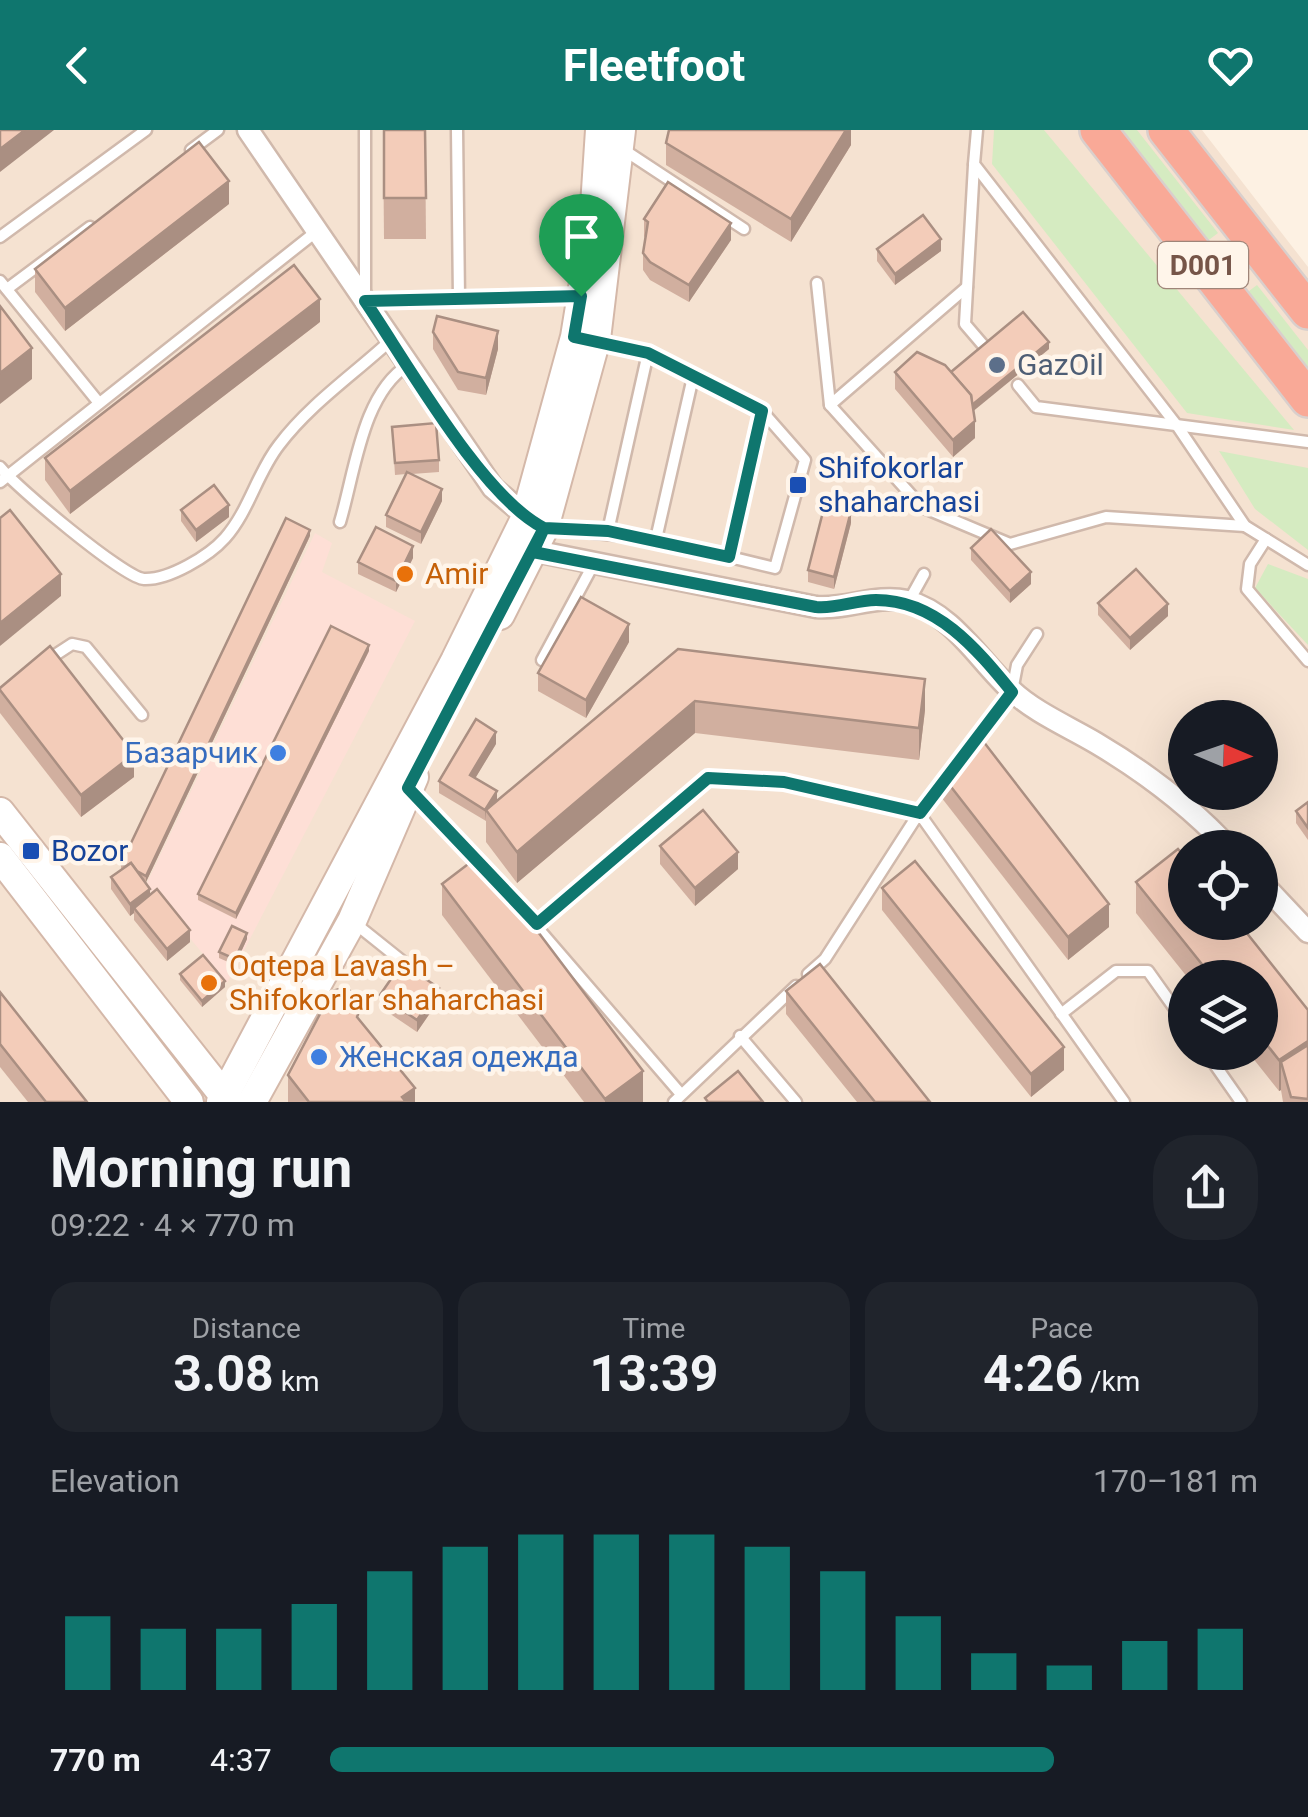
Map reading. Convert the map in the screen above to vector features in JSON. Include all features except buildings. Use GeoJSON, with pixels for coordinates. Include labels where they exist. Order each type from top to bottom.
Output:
{"type":"FeatureCollection","features":[{"type":"Feature","properties":{"kind":"highway","name":"D001"},"geometry":{"type":"LineString","coordinates":[[1098,130],[1308,399]]}},
{"type":"Feature","properties":{"kind":"highway","name":"D001"},"geometry":{"type":"LineString","coordinates":[[1166,130],[1308,311]]}},
{"type":"Feature","properties":{"kind":"highway"},"geometry":{"type":"LineString","coordinates":[[1210,274],[1252,240]]}},
{"type":"Feature","properties":{"kind":"main road"},"geometry":{"type":"LineString","coordinates":[[586,338],[581,296],[594,220],[600,130]]}},
{"type":"Feature","properties":{"kind":"main road"},"geometry":{"type":"LineString","coordinates":[[232,1100],[352,921],[408,788],[528,536],[586,338],[621,140]]}},
{"type":"Feature","properties":{"kind":"main road"},"geometry":{"type":"LineString","coordinates":[[232,1100],[528,536]]}},
{"type":"Feature","properties":{"kind":"main road"},"geometry":{"type":"LineString","coordinates":[[0,812],[201,1070],[232,1100]]}},
{"type":"Feature","properties":{"kind":"main road"},"geometry":{"type":"LineString","coordinates":[[0,857],[189,1102]]}},
{"type":"Feature","properties":{"kind":"street"},"geometry":{"type":"LineString","coordinates":[[248,130],[528,536],[593,565],[816,607],[871,600],[909,602],[955,630],[1012,692],[1128,762],[1212,830]]}},
{"type":"Feature","properties":{"kind":"street"},"geometry":{"type":"LineString","coordinates":[[1278,900],[1308,932]]}},
{"type":"Feature","properties":{"kind":"lane"},"geometry":{"type":"LineString","coordinates":[[0,237],[146,130]]}},
{"type":"Feature","properties":{"kind":"lane"},"geometry":{"type":"LineString","coordinates":[[173,164],[218,130]]}},
{"type":"Feature","properties":{"kind":"lane"},"geometry":{"type":"LineString","coordinates":[[365,130],[365,301],[581,296]]}},
{"type":"Feature","properties":{"kind":"lane"},"geometry":{"type":"LineString","coordinates":[[456,130],[459,299]]}},
{"type":"Feature","properties":{"kind":"lane"},"geometry":{"type":"LineString","coordinates":[[977,130],[965,324],[983,345]]}},
{"type":"Feature","properties":{"kind":"lane"},"geometry":{"type":"LineString","coordinates":[[621,140],[744,229]]}},
{"type":"Feature","properties":{"kind":"lane"},"geometry":{"type":"LineString","coordinates":[[974,164],[1178,427],[1245,526],[1308,565]]}},
{"type":"Feature","properties":{"kind":"lane"},"geometry":{"type":"LineString","coordinates":[[97,221],[3,285],[99,403]]}},
{"type":"Feature","properties":{"kind":"lane"},"geometry":{"type":"LineString","coordinates":[[317,231],[2,475],[133,576],[150,579],[200,558],[224,539],[277,447],[315,406],[392,340]]}},
{"type":"Feature","properties":{"kind":"lane"},"geometry":{"type":"LineString","coordinates":[[816,283],[830,405],[922,507],[1010,544],[1106,517],[1245,526]]}},
{"type":"Feature","properties":{"kind":"lane"},"geometry":{"type":"LineString","coordinates":[[830,405],[967,286]]}},
{"type":"Feature","properties":{"kind":"lane"},"geometry":{"type":"LineString","coordinates":[[528,536],[608,531],[775,568],[805,460],[762,411],[648,353],[586,338]]}},
{"type":"Feature","properties":{"kind":"lane"},"geometry":{"type":"LineString","coordinates":[[608,531],[648,353]]}},
{"type":"Feature","properties":{"kind":"lane"},"geometry":{"type":"LineString","coordinates":[[340,522],[375,402],[390,376],[408,364]]}},
{"type":"Feature","properties":{"kind":"lane"},"geometry":{"type":"LineString","coordinates":[[656,539],[693,377]]}},
{"type":"Feature","properties":{"kind":"lane"},"geometry":{"type":"LineString","coordinates":[[1018,385],[1036,407],[1308,442]]}},
{"type":"Feature","properties":{"kind":"lane"},"geometry":{"type":"LineString","coordinates":[[729,557],[762,411]]}},
{"type":"Feature","properties":{"kind":"lane"},"geometry":{"type":"LineString","coordinates":[[1266,539],[1250,564],[1247,589],[1308,661]]}},
{"type":"Feature","properties":{"kind":"lane"},"geometry":{"type":"LineString","coordinates":[[542,660],[593,565]]}},
{"type":"Feature","properties":{"kind":"lane"},"geometry":{"type":"LineString","coordinates":[[909,602],[924,574]]}},
{"type":"Feature","properties":{"kind":"lane"},"geometry":{"type":"LineString","coordinates":[[408,788],[537,924],[677,1097],[825,959],[920,813],[1012,692],[1017,665],[1037,634]]}},
{"type":"Feature","properties":{"kind":"lane"},"geometry":{"type":"LineString","coordinates":[[29,673],[72,644],[86,647],[142,716]]}},
{"type":"Feature","properties":{"kind":"lane"},"geometry":{"type":"LineString","coordinates":[[537,924],[708,778],[784,782],[920,813],[1124,1102]]}},
{"type":"Feature","properties":{"kind":"lane"},"geometry":{"type":"LineString","coordinates":[[352,921],[412,969]]}},
{"type":"Feature","properties":{"kind":"lane"},"geometry":{"type":"LineString","coordinates":[[1062,1014],[1116,972],[1148,971],[1168,999]]}},
{"type":"Feature","properties":{"kind":"lane"},"geometry":{"type":"LineString","coordinates":[[740,1036],[796,1102]]}},
{"type":"Feature","properties":{"kind":"lane"},"geometry":{"type":"LineString","coordinates":[[1219,1070],[1241,1102]]}},
{"type":"Feature","properties":{"kind":"shaded area"},"geometry":{"type":"Polygon","coordinates":[[[0,130],[1202,130],[1308,267],[1308,1102],[267,1102],[408,789],[543,528],[208,1102],[0,1102],[0,130]]]}},
{"type":"Feature","properties":{"kind":"shaded area","name":"Базарчик"},"geometry":{"type":"Polygon","coordinates":[[[315,533],[332,543],[322,572],[415,621],[227,983],[146,885],[315,533]]]}},
{"type":"Feature","properties":{"kind":"green space"},"geometry":{"type":"Polygon","coordinates":[[[994,130],[1044,130],[1294,430],[1187,413],[992,164],[994,130]]]}},
{"type":"Feature","properties":{"kind":"green space"},"geometry":{"type":"Polygon","coordinates":[[[1118,130],[1137,130],[1218,233],[1206,242],[1118,130]]]}},
{"type":"Feature","properties":{"kind":"green space"},"geometry":{"type":"Polygon","coordinates":[[[1257,285],[1308,350],[1308,374],[1245,294],[1257,285]]]}},
{"type":"Feature","properties":{"kind":"green space"},"geometry":{"type":"Polygon","coordinates":[[[1219,451],[1308,468],[1308,550],[1255,509],[1219,451]]]}},
{"type":"Feature","properties":{"kind":"green space"},"geometry":{"type":"Polygon","coordinates":[[[1268,564],[1308,579],[1308,645],[1255,588],[1268,564]]]}},
{"type":"Feature","properties":{"kind":"place","name":"GazOil"},"geometry":{"type":"Point","coordinates":[997,365]}},
{"type":"Feature","properties":{"kind":"place","name":"Shifokorlar shaharchasi"},"geometry":{"type":"Point","coordinates":[798,485]}},
{"type":"Feature","properties":{"kind":"place","name":"Amir"},"geometry":{"type":"Point","coordinates":[405,574]}},
{"type":"Feature","properties":{"kind":"place","name":"Базарчик"},"geometry":{"type":"Point","coordinates":[278,753]}},
{"type":"Feature","properties":{"kind":"place","name":"Bozor"},"geometry":{"type":"Point","coordinates":[31,851]}},
{"type":"Feature","properties":{"kind":"place","name":"Oqtepa Lavash – Shifokorlar shaharchasi"},"geometry":{"type":"Point","coordinates":[209,983]}},
{"type":"Feature","properties":{"kind":"place","name":"Женская одежда"},"geometry":{"type":"Point","coordinates":[319,1057]}},
{"type":"Feature","properties":{"kind":"route"},"geometry":{"type":"LineString","coordinates":[[581,296],[365,301],[493,488],[525,518],[544,528],[533,552],[816,607],[871,600],[909,602],[955,630],[1012,692],[920,813],[784,782],[708,778],[537,924],[408,788],[544,528],[608,531],[729,557],[762,411],[648,353],[574,337],[581,296]]}}]}
